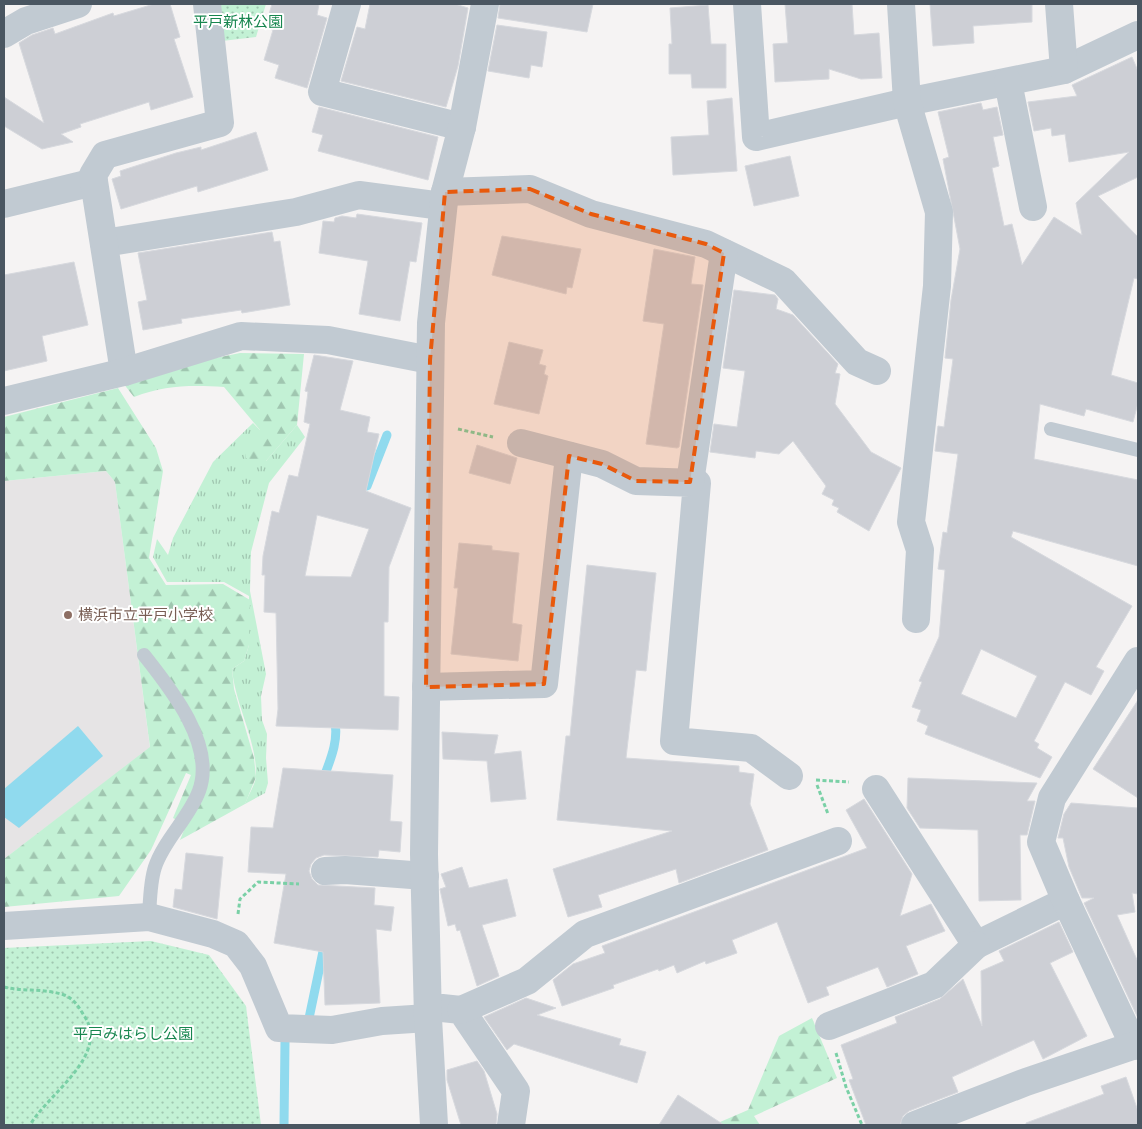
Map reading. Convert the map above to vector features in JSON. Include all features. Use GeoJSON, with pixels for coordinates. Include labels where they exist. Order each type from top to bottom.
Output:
{"type":"FeatureCollection","features":[{"type":"Feature","properties":{"kind":"street"},"geometry":{"type":"LineString","coordinates":[[4,34],[26,21],[78,4]]}},
{"type":"Feature","properties":{"kind":"street"},"geometry":{"type":"LineString","coordinates":[[124,372],[93,175],[105,155],[220,123],[207,4]]}},
{"type":"Feature","properties":{"kind":"street"},"geometry":{"type":"LineString","coordinates":[[347,4],[322,92],[462,127]]}},
{"type":"Feature","properties":{"kind":"street"},"geometry":{"type":"LineString","coordinates":[[434,1125],[428,1012],[425,876],[428,423],[431,323],[443,199],[462,127],[485,4]]}},
{"type":"Feature","properties":{"kind":"street"},"geometry":{"type":"LineString","coordinates":[[747,4],[756,137],[907,102],[1064,70],[1138,35]]}},
{"type":"Feature","properties":{"kind":"street"},"geometry":{"type":"LineString","coordinates":[[901,4],[907,102],[940,212],[937,286],[911,522],[920,550],[916,618]]}},
{"type":"Feature","properties":{"kind":"street"},"geometry":{"type":"LineString","coordinates":[[1059,4],[1064,70]]}},
{"type":"Feature","properties":{"kind":"street"},"geometry":{"type":"LineString","coordinates":[[1008,82],[1033,206]]}},
{"type":"Feature","properties":{"kind":"street"},"geometry":{"type":"LineString","coordinates":[[4,204],[94,182]]}},
{"type":"Feature","properties":{"kind":"street"},"geometry":{"type":"LineString","coordinates":[[104,243],[296,212],[358,195],[443,199],[530,188],[591,214],[706,244],[783,281],[857,362],[877,371]]}},
{"type":"Feature","properties":{"kind":"street"},"geometry":{"type":"LineString","coordinates":[[690,482],[724,253]]}},
{"type":"Feature","properties":{"kind":"street"},"geometry":{"type":"LineString","coordinates":[[4,401],[124,372],[241,336],[328,340],[430,360]]}},
{"type":"Feature","properties":{"kind":"street"},"geometry":{"type":"LineString","coordinates":[[521,443],[602,464],[636,481],[697,483],[674,741],[751,748],[789,776]]}},
{"type":"Feature","properties":{"kind":"street"},"geometry":{"type":"LineString","coordinates":[[426,687],[544,684],[569,456]]}},
{"type":"Feature","properties":{"kind":"street"},"geometry":{"type":"LineString","coordinates":[[915,1125],[1026,1082],[1136,1045],[1066,901],[1041,842],[1052,798],[1138,660]]}},
{"type":"Feature","properties":{"kind":"street"},"geometry":{"type":"LineString","coordinates":[[876,789],[976,945]]}},
{"type":"Feature","properties":{"kind":"street"},"geometry":{"type":"LineString","coordinates":[[4,926],[149,916],[213,934],[236,944],[253,966],[279,1028],[332,1030],[428,1012],[461,1010],[527,981],[585,934],[838,841]]}},
{"type":"Feature","properties":{"kind":"street"},"geometry":{"type":"LineString","coordinates":[[335,871],[425,876]]}},
{"type":"Feature","properties":{"kind":"street"},"geometry":{"type":"LineString","coordinates":[[829,1026],[934,985],[976,945],[1066,901]]}},
{"type":"Feature","properties":{"kind":"street"},"geometry":{"type":"LineString","coordinates":[[461,1010],[516,1091],[514,1117],[511,1125]]}},
{"type":"Feature","properties":{"kind":"lane"},"geometry":{"type":"LineString","coordinates":[[1051,429],[1138,450]]}},
{"type":"Feature","properties":{"kind":"lane"},"geometry":{"type":"LineString","coordinates":[[144,655],[185,712],[195,734],[202,773],[199,791],[155,867],[149,916]]}},
{"type":"Feature","properties":{"kind":"path"},"geometry":{"type":"LineString","coordinates":[[428,423],[521,443]]}},
{"type":"Feature","properties":{"kind":"path"},"geometry":{"type":"LineString","coordinates":[[789,776],[816,780],[864,782],[876,789]]}},
{"type":"Feature","properties":{"kind":"path"},"geometry":{"type":"LineString","coordinates":[[816,780],[838,841]]}},
{"type":"Feature","properties":{"kind":"path"},"geometry":{"type":"LineString","coordinates":[[236,944],[240,899],[258,882],[315,885],[335,871]]}},
{"type":"Feature","properties":{"kind":"path"},"geometry":{"type":"LineString","coordinates":[[4,987],[49,990],[67,996],[77,1003],[91,1026],[92,1039],[84,1060],[30,1125]]}},
{"type":"Feature","properties":{"kind":"path"},"geometry":{"type":"LineString","coordinates":[[829,1026],[846,1087],[862,1125]]}},
{"type":"Feature","properties":{"kind":"highlighted area"},"geometry":{"type":"Polygon","coordinates":[[[530,189],[591,214],[706,244],[724,253],[690,482],[636,481],[602,464],[569,456],[544,684],[426,687],[430,360],[445,192],[530,189]]]}},
{"type":"Feature","properties":{"kind":"shaded area","name":"横浜市立平戸小学校"},"geometry":{"type":"Polygon","coordinates":[[[106,471],[115,482],[150,748],[4,859],[4,481],[106,471]]]}},
{"type":"Feature","properties":{"kind":"green space","name":"平戸新林公園"},"geometry":{"type":"Polygon","coordinates":[[[218,4],[266,4],[256,37],[222,41],[218,4]]]}},
{"type":"Feature","properties":{"kind":"green space"},"geometry":{"type":"Polygon","coordinates":[[[240,353],[304,354],[297,425],[266,461],[258,465],[246,458],[245,452],[260,436],[260,430],[224,387],[167,388],[134,397],[123,383],[167,368],[240,353]]]}},
{"type":"Feature","properties":{"kind":"green space"},"geometry":{"type":"Polygon","coordinates":[[[118,388],[156,448],[163,471],[149,558],[166,585],[223,584],[250,600],[249,645],[244,661],[232,669],[234,689],[254,758],[256,777],[245,804],[180,840],[186,825],[173,818],[191,775],[186,773],[151,850],[119,896],[4,907],[4,859],[150,747],[115,482],[106,471],[4,481],[4,417],[118,388]]]}},
{"type":"Feature","properties":{"kind":"green space"},"geometry":{"type":"Polygon","coordinates":[[[253,423],[260,430],[266,461],[297,425],[305,437],[269,483],[251,552],[250,591],[266,674],[261,696],[262,720],[267,734],[268,783],[265,793],[245,804],[256,778],[255,762],[250,736],[237,696],[232,669],[244,661],[249,645],[249,596],[224,582],[167,582],[153,557],[157,539],[168,555],[173,538],[213,462],[253,423]]]}},
{"type":"Feature","properties":{"kind":"green space","name":"平戸みはらし公園"},"geometry":{"type":"Polygon","coordinates":[[[151,941],[209,955],[246,1006],[261,1125],[4,1125],[4,948],[151,941]]]}},
{"type":"Feature","properties":{"kind":"green space"},"geometry":{"type":"Polygon","coordinates":[[[812,1018],[837,1078],[754,1116],[760,1125],[713,1125],[748,1110],[779,1036],[812,1018]]]}},
{"type":"Feature","properties":{"kind":"water"},"geometry":{"type":"Polygon","coordinates":[[[78,726],[103,756],[19,828],[4,817],[4,789],[78,726]]]}},
{"type":"Feature","properties":{"kind":"building"},"geometry":{"type":"Polygon","coordinates":[[[154,4],[170,4],[180,37],[174,39],[193,97],[151,110],[149,102],[80,124],[81,127],[61,134],[73,142],[42,149],[4,126],[4,97],[44,123],[19,43],[32,35],[53,28],[55,34],[113,13],[114,16],[154,4]]]}},
{"type":"Feature","properties":{"kind":"building"},"geometry":{"type":"Polygon","coordinates":[[[272,4],[319,4],[317,15],[327,18],[307,88],[275,78],[279,65],[264,60],[273,30],[265,28],[272,4]]]}},
{"type":"Feature","properties":{"kind":"building"},"geometry":{"type":"Polygon","coordinates":[[[370,4],[455,4],[468,8],[458,66],[446,107],[341,81],[357,27],[365,29],[370,4]]]}},
{"type":"Feature","properties":{"kind":"building"},"geometry":{"type":"Polygon","coordinates":[[[500,4],[593,4],[587,32],[498,18],[500,4]]]}},
{"type":"Feature","properties":{"kind":"building"},"geometry":{"type":"Polygon","coordinates":[[[785,4],[852,4],[854,35],[879,33],[882,78],[861,79],[829,69],[829,79],[775,82],[773,44],[788,43],[785,4]]]}},
{"type":"Feature","properties":{"kind":"building"},"geometry":{"type":"Polygon","coordinates":[[[930,4],[1032,4],[1032,22],[973,26],[974,43],[933,46],[930,4]]]}},
{"type":"Feature","properties":{"kind":"building"},"geometry":{"type":"Polygon","coordinates":[[[708,5],[711,44],[726,44],[726,88],[692,88],[691,74],[669,74],[669,44],[672,44],[670,8],[708,5]]]}},
{"type":"Feature","properties":{"kind":"building"},"geometry":{"type":"Polygon","coordinates":[[[497,25],[547,32],[542,67],[531,65],[529,78],[488,71],[497,25]]]}},
{"type":"Feature","properties":{"kind":"building"},"geometry":{"type":"Polygon","coordinates":[[[1132,57],[1138,71],[1138,177],[1098,196],[1138,237],[1138,279],[1134,278],[1111,375],[1138,383],[1138,403],[1133,422],[1086,409],[1084,416],[1040,404],[1034,459],[1138,480],[1138,566],[1013,531],[1011,537],[1132,606],[1096,667],[1104,671],[1091,695],[1065,682],[1034,741],[1039,744],[1037,748],[1052,757],[1040,778],[925,734],[928,726],[917,721],[921,710],[912,707],[922,682],[919,681],[939,637],[945,570],[938,569],[943,532],[947,533],[958,454],[935,451],[938,426],[944,427],[953,359],[945,358],[951,300],[960,249],[943,159],[949,157],[938,112],[981,103],[983,110],[997,107],[1003,135],[993,137],[999,166],[992,168],[1004,226],[1012,224],[1022,265],[1054,217],[1082,235],[1076,203],[1129,152],[1069,162],[1065,134],[1052,136],[1051,128],[1034,131],[1028,102],[1077,96],[1072,85],[1132,57]],[[981,649],[961,694],[1016,718],[1037,676],[981,649]]]}},
{"type":"Feature","properties":{"kind":"building"},"geometry":{"type":"Polygon","coordinates":[[[732,98],[737,171],[673,175],[671,137],[709,135],[707,101],[732,98]]]}},
{"type":"Feature","properties":{"kind":"building"},"geometry":{"type":"Polygon","coordinates":[[[319,107],[438,137],[428,180],[318,151],[323,135],[312,132],[319,107]]]}},
{"type":"Feature","properties":{"kind":"building"},"geometry":{"type":"Polygon","coordinates":[[[256,132],[268,170],[198,192],[197,186],[121,209],[112,179],[121,176],[120,171],[176,153],[201,147],[201,150],[256,132]]]}},
{"type":"Feature","properties":{"kind":"building"},"geometry":{"type":"Polygon","coordinates":[[[790,156],[799,196],[754,206],[745,166],[790,156]]]}},
{"type":"Feature","properties":{"kind":"building"},"geometry":{"type":"Polygon","coordinates":[[[357,214],[422,223],[416,262],[410,261],[400,321],[359,314],[368,261],[319,253],[323,221],[334,222],[335,218],[342,216],[356,218],[357,214]]]}},
{"type":"Feature","properties":{"kind":"building"},"geometry":{"type":"Polygon","coordinates":[[[272,232],[274,242],[280,241],[290,305],[242,313],[241,310],[181,319],[182,323],[143,330],[138,302],[147,300],[138,253],[272,232]]]}},
{"type":"Feature","properties":{"kind":"building"},"geometry":{"type":"Polygon","coordinates":[[[502,236],[581,249],[572,288],[567,287],[566,294],[492,275],[502,236]]]}},
{"type":"Feature","properties":{"kind":"building"},"geometry":{"type":"Polygon","coordinates":[[[654,249],[695,257],[691,284],[703,285],[679,447],[677,448],[646,444],[664,324],[643,321],[654,249]]]}},
{"type":"Feature","properties":{"kind":"building"},"geometry":{"type":"Polygon","coordinates":[[[74,262],[88,325],[42,336],[47,361],[4,371],[4,275],[74,262]]]}},
{"type":"Feature","properties":{"kind":"building"},"geometry":{"type":"Polygon","coordinates":[[[734,290],[775,295],[778,299],[776,309],[793,315],[838,364],[835,373],[840,374],[835,404],[871,452],[901,468],[869,531],[837,512],[839,508],[832,505],[834,500],[822,494],[826,486],[793,441],[779,454],[756,451],[755,458],[710,452],[714,424],[737,427],[745,371],[723,368],[734,290]]]}},
{"type":"Feature","properties":{"kind":"building"},"geometry":{"type":"Polygon","coordinates":[[[509,342],[543,350],[539,364],[546,366],[544,374],[548,376],[539,414],[494,404],[509,342]]]}},
{"type":"Feature","properties":{"kind":"building"},"geometry":{"type":"Polygon","coordinates":[[[314,355],[353,361],[340,410],[370,417],[367,432],[379,434],[366,491],[411,508],[389,567],[388,622],[384,622],[384,696],[399,697],[398,730],[276,726],[278,709],[276,613],[264,612],[265,575],[262,575],[263,556],[272,511],[279,513],[289,475],[298,477],[310,424],[304,422],[308,392],[305,391],[314,355]],[[317,515],[305,576],[351,577],[369,529],[317,515]]]}},
{"type":"Feature","properties":{"kind":"building"},"geometry":{"type":"Polygon","coordinates":[[[477,445],[517,458],[510,484],[469,473],[477,445]]]}},
{"type":"Feature","properties":{"kind":"building"},"geometry":{"type":"Polygon","coordinates":[[[459,543],[492,546],[492,550],[519,553],[512,623],[522,625],[518,661],[451,654],[458,588],[454,588],[459,543]]]}},
{"type":"Feature","properties":{"kind":"building"},"geometry":{"type":"Polygon","coordinates":[[[587,565],[656,573],[646,671],[636,670],[626,758],[739,766],[739,772],[754,774],[750,804],[768,850],[679,883],[676,869],[598,895],[602,907],[568,917],[553,869],[672,831],[557,820],[566,736],[570,736],[587,565]]]}},
{"type":"Feature","properties":{"kind":"building"},"geometry":{"type":"Polygon","coordinates":[[[1138,700],[1138,798],[1093,769],[1138,700]]]}},
{"type":"Feature","properties":{"kind":"building"},"geometry":{"type":"Polygon","coordinates":[[[442,732],[498,735],[494,754],[521,751],[526,799],[491,802],[487,761],[443,759],[442,732]]]}},
{"type":"Feature","properties":{"kind":"building"},"geometry":{"type":"Polygon","coordinates":[[[283,768],[393,775],[390,821],[402,822],[400,852],[379,850],[378,857],[324,855],[316,858],[311,864],[309,871],[312,879],[318,885],[375,888],[374,905],[394,907],[391,931],[376,929],[380,1003],[325,1005],[323,952],[274,943],[286,874],[248,872],[251,827],[273,828],[283,768]]]}},
{"type":"Feature","properties":{"kind":"building"},"geometry":{"type":"Polygon","coordinates":[[[908,778],[1037,783],[1027,801],[1035,801],[1027,835],[1020,835],[1021,900],[979,901],[978,830],[920,828],[907,808],[908,778]]]}},
{"type":"Feature","properties":{"kind":"building"},"geometry":{"type":"Polygon","coordinates":[[[864,799],[912,874],[900,916],[931,904],[945,931],[906,946],[918,974],[887,987],[878,967],[826,987],[829,995],[808,1003],[777,922],[732,940],[737,953],[706,964],[705,961],[677,973],[674,965],[659,971],[658,969],[613,985],[614,988],[562,1006],[553,980],[573,964],[605,953],[602,946],[867,848],[846,810],[864,799]]]}},
{"type":"Feature","properties":{"kind":"building"},"geometry":{"type":"Polygon","coordinates":[[[1071,803],[1138,808],[1138,894],[1132,893],[1135,912],[1117,915],[1138,962],[1138,1018],[1084,903],[1094,898],[1082,898],[1069,867],[1063,838],[1058,838],[1064,814],[1071,803]]]}},
{"type":"Feature","properties":{"kind":"building"},"geometry":{"type":"Polygon","coordinates":[[[186,853],[223,857],[217,919],[173,907],[175,889],[182,890],[186,853]]]}},
{"type":"Feature","properties":{"kind":"building"},"geometry":{"type":"Polygon","coordinates":[[[462,867],[469,888],[507,879],[516,916],[482,925],[499,976],[477,986],[460,930],[457,931],[455,924],[448,926],[440,889],[446,887],[441,874],[462,867]]]}},
{"type":"Feature","properties":{"kind":"building"},"geometry":{"type":"Polygon","coordinates":[[[1059,922],[1073,952],[1050,963],[1087,1036],[1043,1059],[1034,1040],[952,1077],[958,1092],[909,1111],[903,1116],[900,1125],[866,1125],[849,1080],[853,1079],[841,1045],[897,1023],[895,1017],[940,999],[963,979],[982,1026],[981,971],[1004,961],[999,951],[1059,922]]]}},
{"type":"Feature","properties":{"kind":"building"},"geometry":{"type":"Polygon","coordinates":[[[526,998],[556,1008],[537,1015],[621,1039],[619,1045],[646,1052],[637,1083],[514,1044],[507,1050],[484,1017],[526,998]]]}},
{"type":"Feature","properties":{"kind":"building"},"geometry":{"type":"Polygon","coordinates":[[[477,1061],[484,1071],[497,1114],[496,1125],[461,1125],[447,1080],[447,1070],[477,1061]]]}},
{"type":"Feature","properties":{"kind":"building"},"geometry":{"type":"Polygon","coordinates":[[[1126,1077],[1138,1111],[1138,1125],[1026,1125],[1026,1123],[1104,1094],[1101,1086],[1126,1077]]]}},
{"type":"Feature","properties":{"kind":"building"},"geometry":{"type":"Polygon","coordinates":[[[678,1095],[724,1125],[659,1125],[678,1095]]]}},
{"type":"Feature","properties":{"kind":"waterway"},"geometry":{"type":"LineString","coordinates":[[367,486],[387,435]]}},
{"type":"Feature","properties":{"kind":"waterway"},"geometry":{"type":"LineString","coordinates":[[322,782],[335,742],[336,726],[334,718]]}},
{"type":"Feature","properties":{"kind":"waterway"},"geometry":{"type":"LineString","coordinates":[[308,1023],[325,942]]}},
{"type":"Feature","properties":{"kind":"waterway"},"geometry":{"type":"LineString","coordinates":[[284,1125],[285,1042]]}},
{"type":"Feature","properties":{"kind":"place","name":"横浜市立平戸小学校"},"geometry":{"type":"Point","coordinates":[68,615]}}]}
